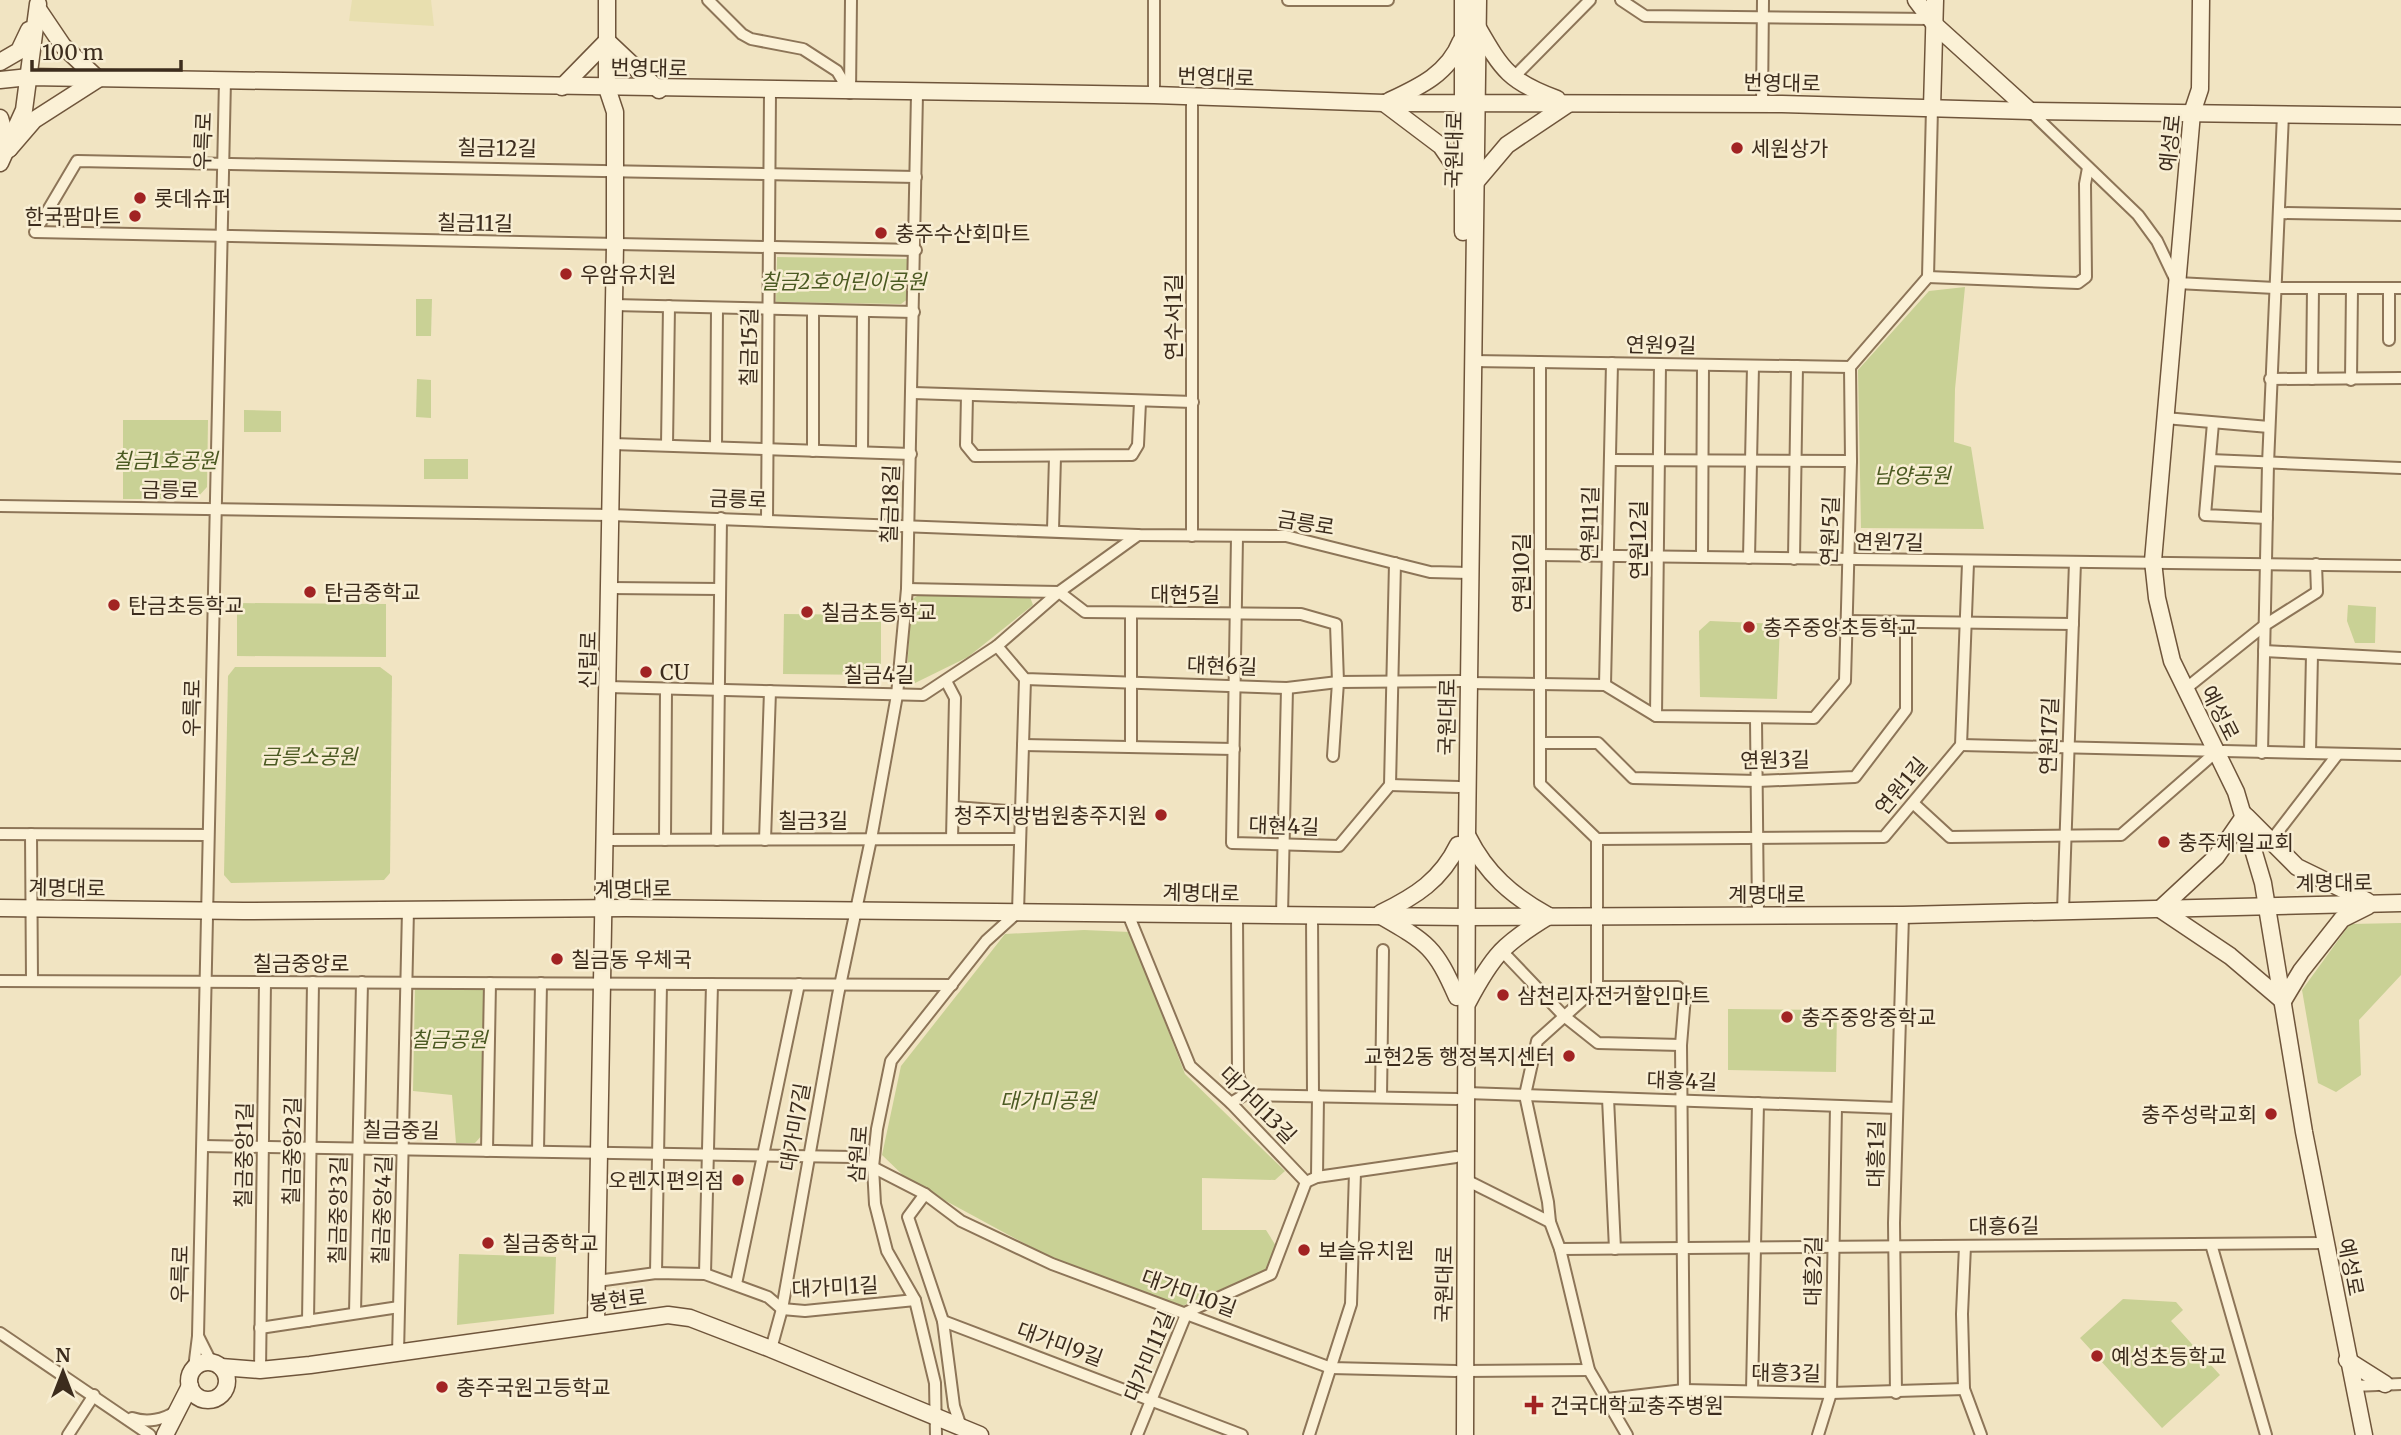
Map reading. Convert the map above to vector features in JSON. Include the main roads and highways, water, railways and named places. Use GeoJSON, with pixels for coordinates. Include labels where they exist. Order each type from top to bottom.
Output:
{"type":"FeatureCollection","features":[{"type":"Feature","properties":{"kind":"place","name":"세원상가"},"geometry":{"type":"Point","coordinates":[1737,148]}},
{"type":"Feature","properties":{"kind":"place","name":"롯데슈퍼"},"geometry":{"type":"Point","coordinates":[140,198]}},
{"type":"Feature","properties":{"kind":"place","name":"한국팜마트"},"geometry":{"type":"Point","coordinates":[135,216]}},
{"type":"Feature","properties":{"kind":"place","name":"충주수산회마트"},"geometry":{"type":"Point","coordinates":[881,233]}},
{"type":"Feature","properties":{"kind":"place","name":"우암유치원"},"geometry":{"type":"Point","coordinates":[566,274]}},
{"type":"Feature","properties":{"kind":"place","name":"탄금중학교"},"geometry":{"type":"Point","coordinates":[310,592]}},
{"type":"Feature","properties":{"kind":"place","name":"탄금초등학교"},"geometry":{"type":"Point","coordinates":[114,605]}},
{"type":"Feature","properties":{"kind":"place","name":"칠금초등학교"},"geometry":{"type":"Point","coordinates":[807,612]}},
{"type":"Feature","properties":{"kind":"place","name":"충주중앙초등학교"},"geometry":{"type":"Point","coordinates":[1749,627]}},
{"type":"Feature","properties":{"kind":"place","name":"CU"},"geometry":{"type":"Point","coordinates":[646,672]}},
{"type":"Feature","properties":{"kind":"place","name":"청주지방법원충주지원"},"geometry":{"type":"Point","coordinates":[1161,815]}},
{"type":"Feature","properties":{"kind":"place","name":"충주제일교회"},"geometry":{"type":"Point","coordinates":[2164,842]}},
{"type":"Feature","properties":{"kind":"place","name":"칠금동 우체국"},"geometry":{"type":"Point","coordinates":[557,959]}},
{"type":"Feature","properties":{"kind":"place","name":"삼천리자전거할인마트"},"geometry":{"type":"Point","coordinates":[1503,995]}},
{"type":"Feature","properties":{"kind":"place","name":"충주중앙중학교"},"geometry":{"type":"Point","coordinates":[1787,1017]}},
{"type":"Feature","properties":{"kind":"place","name":"교현2동 행정복지센터"},"geometry":{"type":"Point","coordinates":[1569,1056]}},
{"type":"Feature","properties":{"kind":"place","name":"충주성락교회"},"geometry":{"type":"Point","coordinates":[2271,1114]}},
{"type":"Feature","properties":{"kind":"place","name":"오렌지편의점"},"geometry":{"type":"Point","coordinates":[738,1180]}},
{"type":"Feature","properties":{"kind":"place","name":"칠금중학교"},"geometry":{"type":"Point","coordinates":[488,1243]}},
{"type":"Feature","properties":{"kind":"place","name":"보슬유치원"},"geometry":{"type":"Point","coordinates":[1304,1250]}},
{"type":"Feature","properties":{"kind":"place","name":"예성초등학교"},"geometry":{"type":"Point","coordinates":[2097,1356]}},
{"type":"Feature","properties":{"kind":"place","name":"충주국원고등학교"},"geometry":{"type":"Point","coordinates":[442,1387]}},
{"type":"Feature","properties":{"kind":"place","name":"건국대학교충주병원"},"geometry":{"type":"Point","coordinates":[1534,1405]}},
{"type":"Feature","properties":{"kind":"park label","name":"칠금2호어린이공원"},"geometry":{"type":"Point","coordinates":[843,281]}},
{"type":"Feature","properties":{"kind":"park label","name":"칠금1호공원"},"geometry":{"type":"Point","coordinates":[165,460]}},
{"type":"Feature","properties":{"kind":"park label","name":"남양공원"},"geometry":{"type":"Point","coordinates":[1912,475]}},
{"type":"Feature","properties":{"kind":"park label","name":"금릉소공원"},"geometry":{"type":"Point","coordinates":[309,756]}},
{"type":"Feature","properties":{"kind":"park label","name":"칠금공원"},"geometry":{"type":"Point","coordinates":[449,1039]}},
{"type":"Feature","properties":{"kind":"park label","name":"대가미공원"},"geometry":{"type":"Point","coordinates":[1048,1100]}}]}
